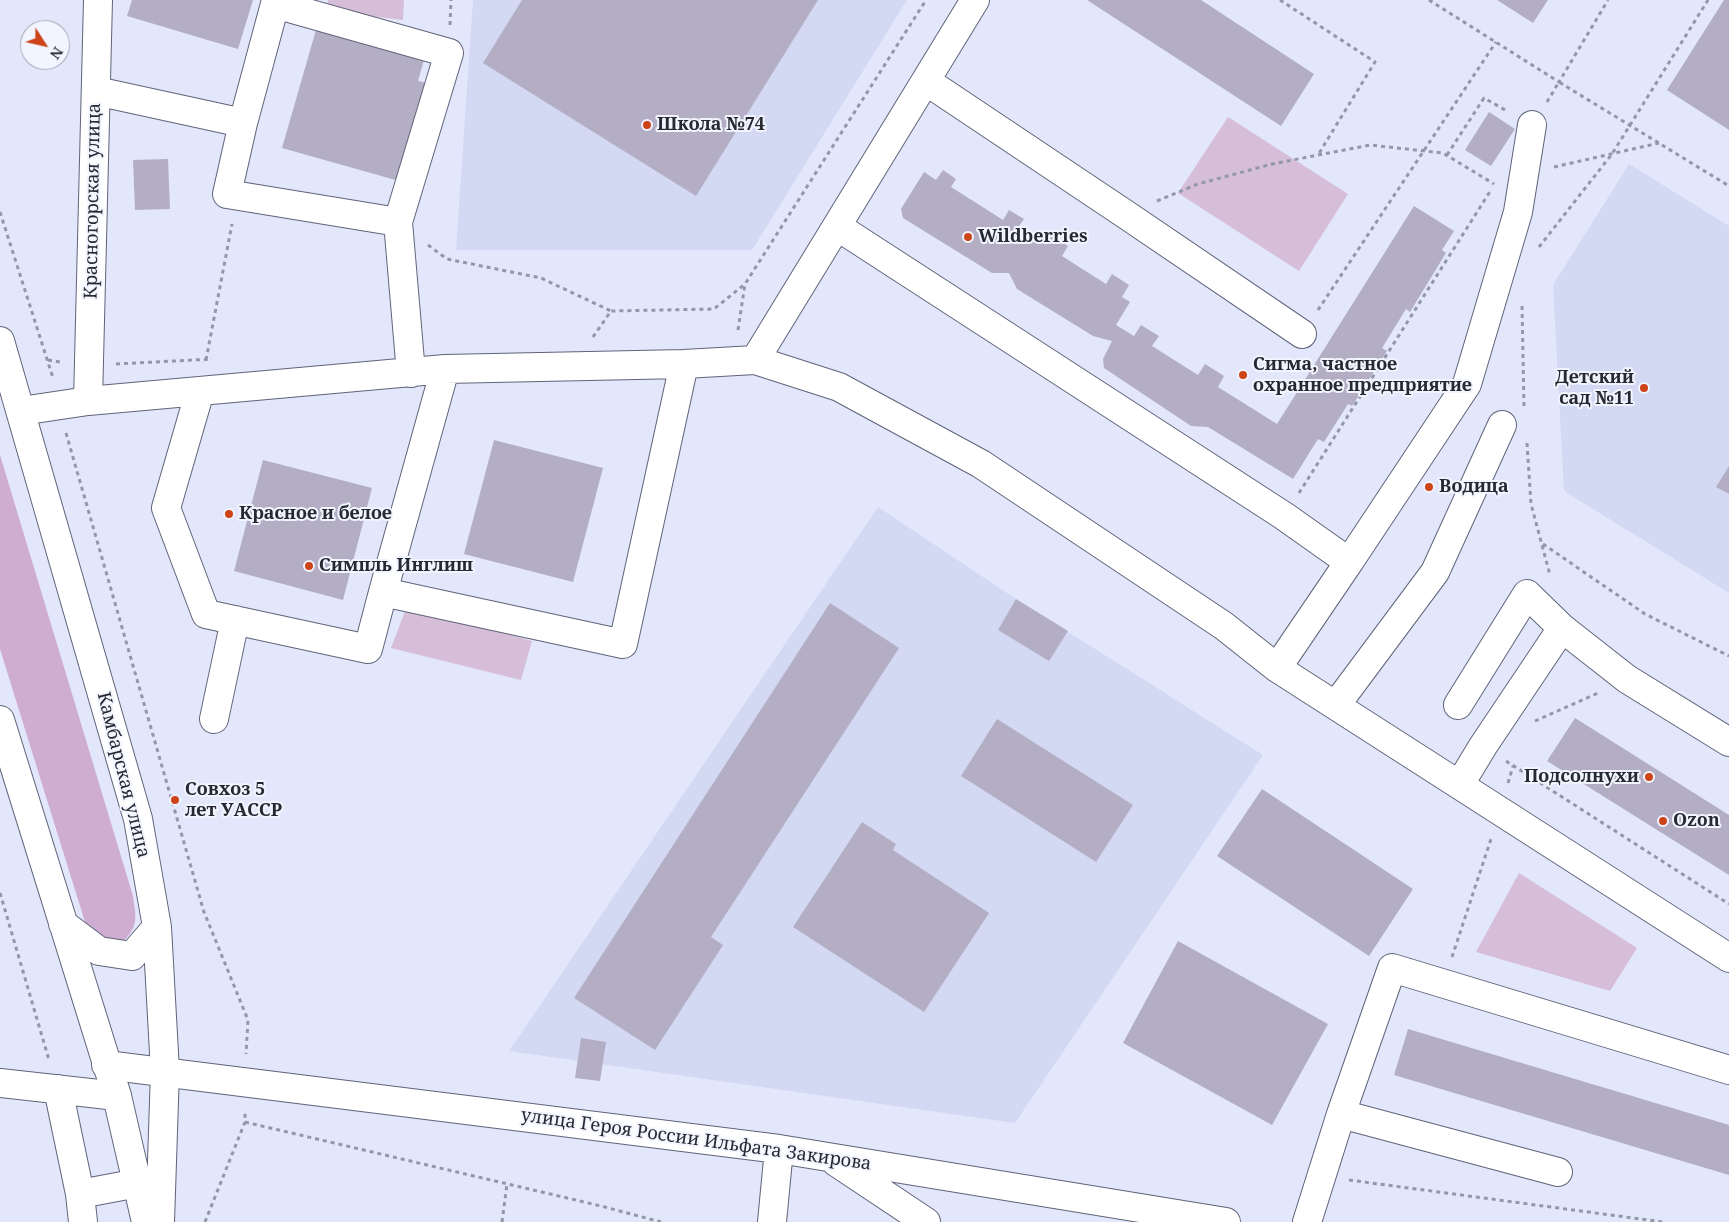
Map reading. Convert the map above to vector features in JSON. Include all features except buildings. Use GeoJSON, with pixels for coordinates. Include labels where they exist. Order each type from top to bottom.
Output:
{"type":"FeatureCollection","features":[{"type":"Feature","properties":{"kind":"street","name":"Красногорская улица"},"geometry":{"type":"LineString","coordinates":[[88,401],[98,0]]}},
{"type":"Feature","properties":{"kind":"street"},"geometry":{"type":"LineString","coordinates":[[744,361],[838,227],[975,0]]}},
{"type":"Feature","properties":{"kind":"street"},"geometry":{"type":"LineString","coordinates":[[398,222],[227,194],[243,124],[276,2],[449,54],[398,222],[411,373]]}},
{"type":"Feature","properties":{"kind":"street"},"geometry":{"type":"LineString","coordinates":[[926,81],[1302,334]]}},
{"type":"Feature","properties":{"kind":"street"},"geometry":{"type":"LineString","coordinates":[[96,91],[243,124]]}},
{"type":"Feature","properties":{"kind":"street"},"geometry":{"type":"LineString","coordinates":[[1277,668],[1467,384],[1518,212],[1532,126]]}},
{"type":"Feature","properties":{"kind":"street"},"geometry":{"type":"LineString","coordinates":[[838,227],[1284,516],[1349,562]]}},
{"type":"Feature","properties":{"kind":"street","name":"Камбарская улица"},"geometry":{"type":"LineString","coordinates":[[0,341],[22,411],[138,819],[157,927],[165,1071],[160,1222]]}},
{"type":"Feature","properties":{"kind":"street"},"geometry":{"type":"LineString","coordinates":[[22,411],[88,401],[445,369],[744,361],[839,387],[980,464],[1224,626],[1277,668],[1729,958]]}},
{"type":"Feature","properties":{"kind":"street"},"geometry":{"type":"LineString","coordinates":[[383,592],[623,644],[684,364]]}},
{"type":"Feature","properties":{"kind":"street"},"geometry":{"type":"LineString","coordinates":[[200,391],[166,508],[206,614],[368,648],[445,369]]}},
{"type":"Feature","properties":{"kind":"street"},"geometry":{"type":"LineString","coordinates":[[1336,705],[1435,572],[1502,425]]}},
{"type":"Feature","properties":{"kind":"street"},"geometry":{"type":"LineString","coordinates":[[1458,706],[1527,594],[1562,628],[1627,679],[1729,742]]}},
{"type":"Feature","properties":{"kind":"street"},"geometry":{"type":"LineString","coordinates":[[214,719],[235,620]]}},
{"type":"Feature","properties":{"kind":"street"},"geometry":{"type":"LineString","coordinates":[[1460,784],[1483,746],[1562,628]]}},
{"type":"Feature","properties":{"kind":"street"},"geometry":{"type":"LineString","coordinates":[[0,720],[116,1096],[146,1222]]}},
{"type":"Feature","properties":{"kind":"street"},"geometry":{"type":"LineString","coordinates":[[63,924],[99,951],[132,956],[157,927]]}},
{"type":"Feature","properties":{"kind":"street"},"geometry":{"type":"LineString","coordinates":[[1307,1222],[1341,1114],[1392,968],[1729,1070]]}},
{"type":"Feature","properties":{"kind":"street","name":"улица Героя России Ильфата Закирова"},"geometry":{"type":"LineString","coordinates":[[106,1065],[829,1157],[1226,1222]]}},
{"type":"Feature","properties":{"kind":"street"},"geometry":{"type":"LineString","coordinates":[[0,1083],[116,1096]]}},
{"type":"Feature","properties":{"kind":"street"},"geometry":{"type":"LineString","coordinates":[[58,1089],[84,1222]]}},
{"type":"Feature","properties":{"kind":"street"},"geometry":{"type":"LineString","coordinates":[[1341,1114],[1558,1172]]}},
{"type":"Feature","properties":{"kind":"street"},"geometry":{"type":"LineString","coordinates":[[772,1222],[779,1150]]}},
{"type":"Feature","properties":{"kind":"street"},"geometry":{"type":"LineString","coordinates":[[829,1157],[926,1222]]}},
{"type":"Feature","properties":{"kind":"street"},"geometry":{"type":"LineString","coordinates":[[80,1194],[138,1184]]}},
{"type":"Feature","properties":{"kind":"path"},"geometry":{"type":"LineString","coordinates":[[398,222],[447,259],[541,278],[611,311],[714,309],[745,284],[926,0]]}},
{"type":"Feature","properties":{"kind":"path"},"geometry":{"type":"LineString","coordinates":[[1280,0],[1375,62],[1318,155]]}},
{"type":"Feature","properties":{"kind":"path"},"geometry":{"type":"LineString","coordinates":[[1429,0],[1559,82],[1608,0]]}},
{"type":"Feature","properties":{"kind":"path"},"geometry":{"type":"LineString","coordinates":[[1539,247],[1612,154],[1708,0]]}},
{"type":"Feature","properties":{"kind":"path"},"geometry":{"type":"LineString","coordinates":[[1302,334],[1496,42]]}},
{"type":"Feature","properties":{"kind":"path"},"geometry":{"type":"LineString","coordinates":[[1447,156],[1484,98],[1532,126]]}},
{"type":"Feature","properties":{"kind":"path"},"geometry":{"type":"LineString","coordinates":[[1524,174],[1659,143]]}},
{"type":"Feature","properties":{"kind":"path"},"geometry":{"type":"LineString","coordinates":[[1125,214],[1198,184],[1272,164],[1370,145],[1443,153],[1495,184]]}},
{"type":"Feature","properties":{"kind":"path"},"geometry":{"type":"LineString","coordinates":[[200,391],[238,196]]}},
{"type":"Feature","properties":{"kind":"path"},"geometry":{"type":"LineString","coordinates":[[0,212],[48,360],[89,366],[215,359]]}},
{"type":"Feature","properties":{"kind":"path"},"geometry":{"type":"LineString","coordinates":[[744,361],[745,284]]}},
{"type":"Feature","properties":{"kind":"path"},"geometry":{"type":"LineString","coordinates":[[583,337],[593,337],[611,311]]}},
{"type":"Feature","properties":{"kind":"path"},"geometry":{"type":"LineString","coordinates":[[69,442],[204,912],[248,1020]]}},
{"type":"Feature","properties":{"kind":"path"},"geometry":{"type":"LineString","coordinates":[[1543,543],[1645,614],[1729,656]]}},
{"type":"Feature","properties":{"kind":"path"},"geometry":{"type":"LineString","coordinates":[[1528,725],[1627,679]]}},
{"type":"Feature","properties":{"kind":"path"},"geometry":{"type":"LineString","coordinates":[[1483,746],[1729,904]]}},
{"type":"Feature","properties":{"kind":"path"},"geometry":{"type":"LineString","coordinates":[[1443,983],[1513,766]]}},
{"type":"Feature","properties":{"kind":"path"},"geometry":{"type":"LineString","coordinates":[[0,893],[58,1089]]}},
{"type":"Feature","properties":{"kind":"path"},"geometry":{"type":"LineString","coordinates":[[205,1222],[245,1122],[601,1206],[661,1222]]}},
{"type":"Feature","properties":{"kind":"path"},"geometry":{"type":"LineString","coordinates":[[1321,1176],[1663,1222]]}},
{"type":"Feature","properties":{"kind":"path"},"geometry":{"type":"LineString","coordinates":[[502,1222],[507,1184]]}},
{"type":"Feature","properties":{"kind":"shaded area"},"geometry":{"type":"Polygon","coordinates":[[[328,0],[404,0],[403,20],[327,11],[328,0]]]}},
{"type":"Feature","properties":{"kind":"shaded area","name":"Школа №74"},"geometry":{"type":"Polygon","coordinates":[[[473,0],[907,0],[752,250],[456,250],[473,0]]]}},
{"type":"Feature","properties":{"kind":"shaded area"},"geometry":{"type":"Polygon","coordinates":[[[1228,117],[1348,194],[1299,271],[1178,193],[1228,117]]]}},
{"type":"Feature","properties":{"kind":"shaded area","name":"Детский сад №11"},"geometry":{"type":"Polygon","coordinates":[[[1629,164],[1729,226],[1729,593],[1564,491],[1553,285],[1629,164]]]}},
{"type":"Feature","properties":{"kind":"shaded area"},"geometry":{"type":"Polygon","coordinates":[[[0,455],[133,896],[135,910],[134,926],[123,942],[101,938],[85,922],[0,649],[0,455]]]}},
{"type":"Feature","properties":{"kind":"shaded area"},"geometry":{"type":"Polygon","coordinates":[[[878,507],[1016,599],[1263,755],[1015,1123],[509,1051],[878,507]]]}},
{"type":"Feature","properties":{"kind":"shaded area"},"geometry":{"type":"Polygon","coordinates":[[[407,606],[532,641],[521,680],[391,648],[407,606]]]}},
{"type":"Feature","properties":{"kind":"shaded area"},"geometry":{"type":"Polygon","coordinates":[[[1519,873],[1637,948],[1610,991],[1476,952],[1519,873]]]}},
{"type":"Feature","properties":{"kind":"place","name":"Школа №74"},"geometry":{"type":"Point","coordinates":[647,125]}},
{"type":"Feature","properties":{"kind":"place","name":"Wildberries"},"geometry":{"type":"Point","coordinates":[968,237]}},
{"type":"Feature","properties":{"kind":"place","name":"Сигма, частное охранное предприятие"},"geometry":{"type":"Point","coordinates":[1243,375]}},
{"type":"Feature","properties":{"kind":"place","name":"Детский сад №11"},"geometry":{"type":"Point","coordinates":[1644,388]}},
{"type":"Feature","properties":{"kind":"place","name":"Водица"},"geometry":{"type":"Point","coordinates":[1429,487]}},
{"type":"Feature","properties":{"kind":"place","name":"Красное и белое"},"geometry":{"type":"Point","coordinates":[229,514]}},
{"type":"Feature","properties":{"kind":"place","name":"Симпль Инглиш"},"geometry":{"type":"Point","coordinates":[309,566]}},
{"type":"Feature","properties":{"kind":"place","name":"Подсолнухи"},"geometry":{"type":"Point","coordinates":[1649,777]}},
{"type":"Feature","properties":{"kind":"place","name":"Совхоз 5 лет УАССР"},"geometry":{"type":"Point","coordinates":[175,800]}},
{"type":"Feature","properties":{"kind":"place","name":"Ozon"},"geometry":{"type":"Point","coordinates":[1663,821]}}]}
